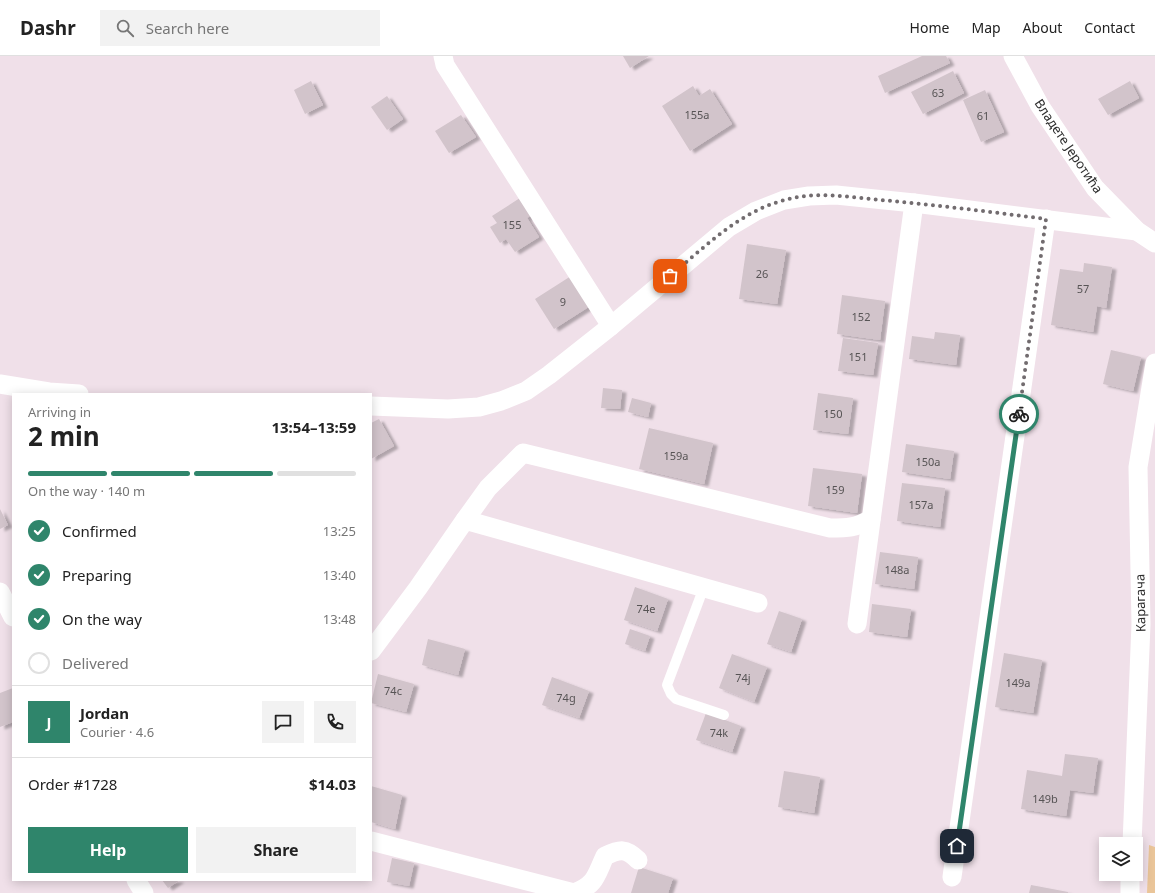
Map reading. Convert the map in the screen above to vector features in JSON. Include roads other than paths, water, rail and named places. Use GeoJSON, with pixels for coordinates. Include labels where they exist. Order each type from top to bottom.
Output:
{"type":"FeatureCollection","features":[{"type":"Feature","properties":{"kind":"street"},"geometry":{"type":"LineString","coordinates":[[443,56],[445,65],[611,326]]}},
{"type":"Feature","properties":{"kind":"street","name":"Владете Јеротића"},"geometry":{"type":"LineString","coordinates":[[1013,56],[1040,106],[1095,188],[1137,231],[1155,243]]}},
{"type":"Feature","properties":{"kind":"street"},"geometry":{"type":"LineString","coordinates":[[372,406],[448,409],[479,408],[502,401],[526,390],[549,375],[611,326],[729,227],[763,208],[784,200],[809,196],[836,195],[914,203],[1137,231]]}},
{"type":"Feature","properties":{"kind":"street"},"geometry":{"type":"LineString","coordinates":[[857,624],[914,203]]}},
{"type":"Feature","properties":{"kind":"street"},"geometry":{"type":"LineString","coordinates":[[952,878],[1046,219]]}},
{"type":"Feature","properties":{"kind":"street","name":"Карагача"},"geometry":{"type":"LineString","coordinates":[[1132,837],[1141,624],[1138,467],[1155,363]]}},
{"type":"Feature","properties":{"kind":"street"},"geometry":{"type":"LineString","coordinates":[[0,384],[64,393]]}},
{"type":"Feature","properties":{"kind":"street"},"geometry":{"type":"LineString","coordinates":[[372,650],[418,588],[464,520],[488,488],[523,453],[830,528],[859,526],[871,519]]}},
{"type":"Feature","properties":{"kind":"street"},"geometry":{"type":"LineString","coordinates":[[464,520],[758,603]]}},
{"type":"Feature","properties":{"kind":"street"},"geometry":{"type":"LineString","coordinates":[[0,592],[12,615]]}},
{"type":"Feature","properties":{"kind":"street"},"geometry":{"type":"LineString","coordinates":[[372,841],[574,893],[583,890],[592,883],[605,856],[623,850],[631,853],[638,860]]}},
{"type":"Feature","properties":{"kind":"street"},"geometry":{"type":"LineString","coordinates":[[137,881],[144,893]]}},
{"type":"Feature","properties":{"kind":"street"},"geometry":{"type":"LineString","coordinates":[[1130,881],[1130,893]]}},
{"type":"Feature","properties":{"kind":"lane"},"geometry":{"type":"LineString","coordinates":[[704,587],[667,685],[670,694],[676,699],[724,715]]}}]}
